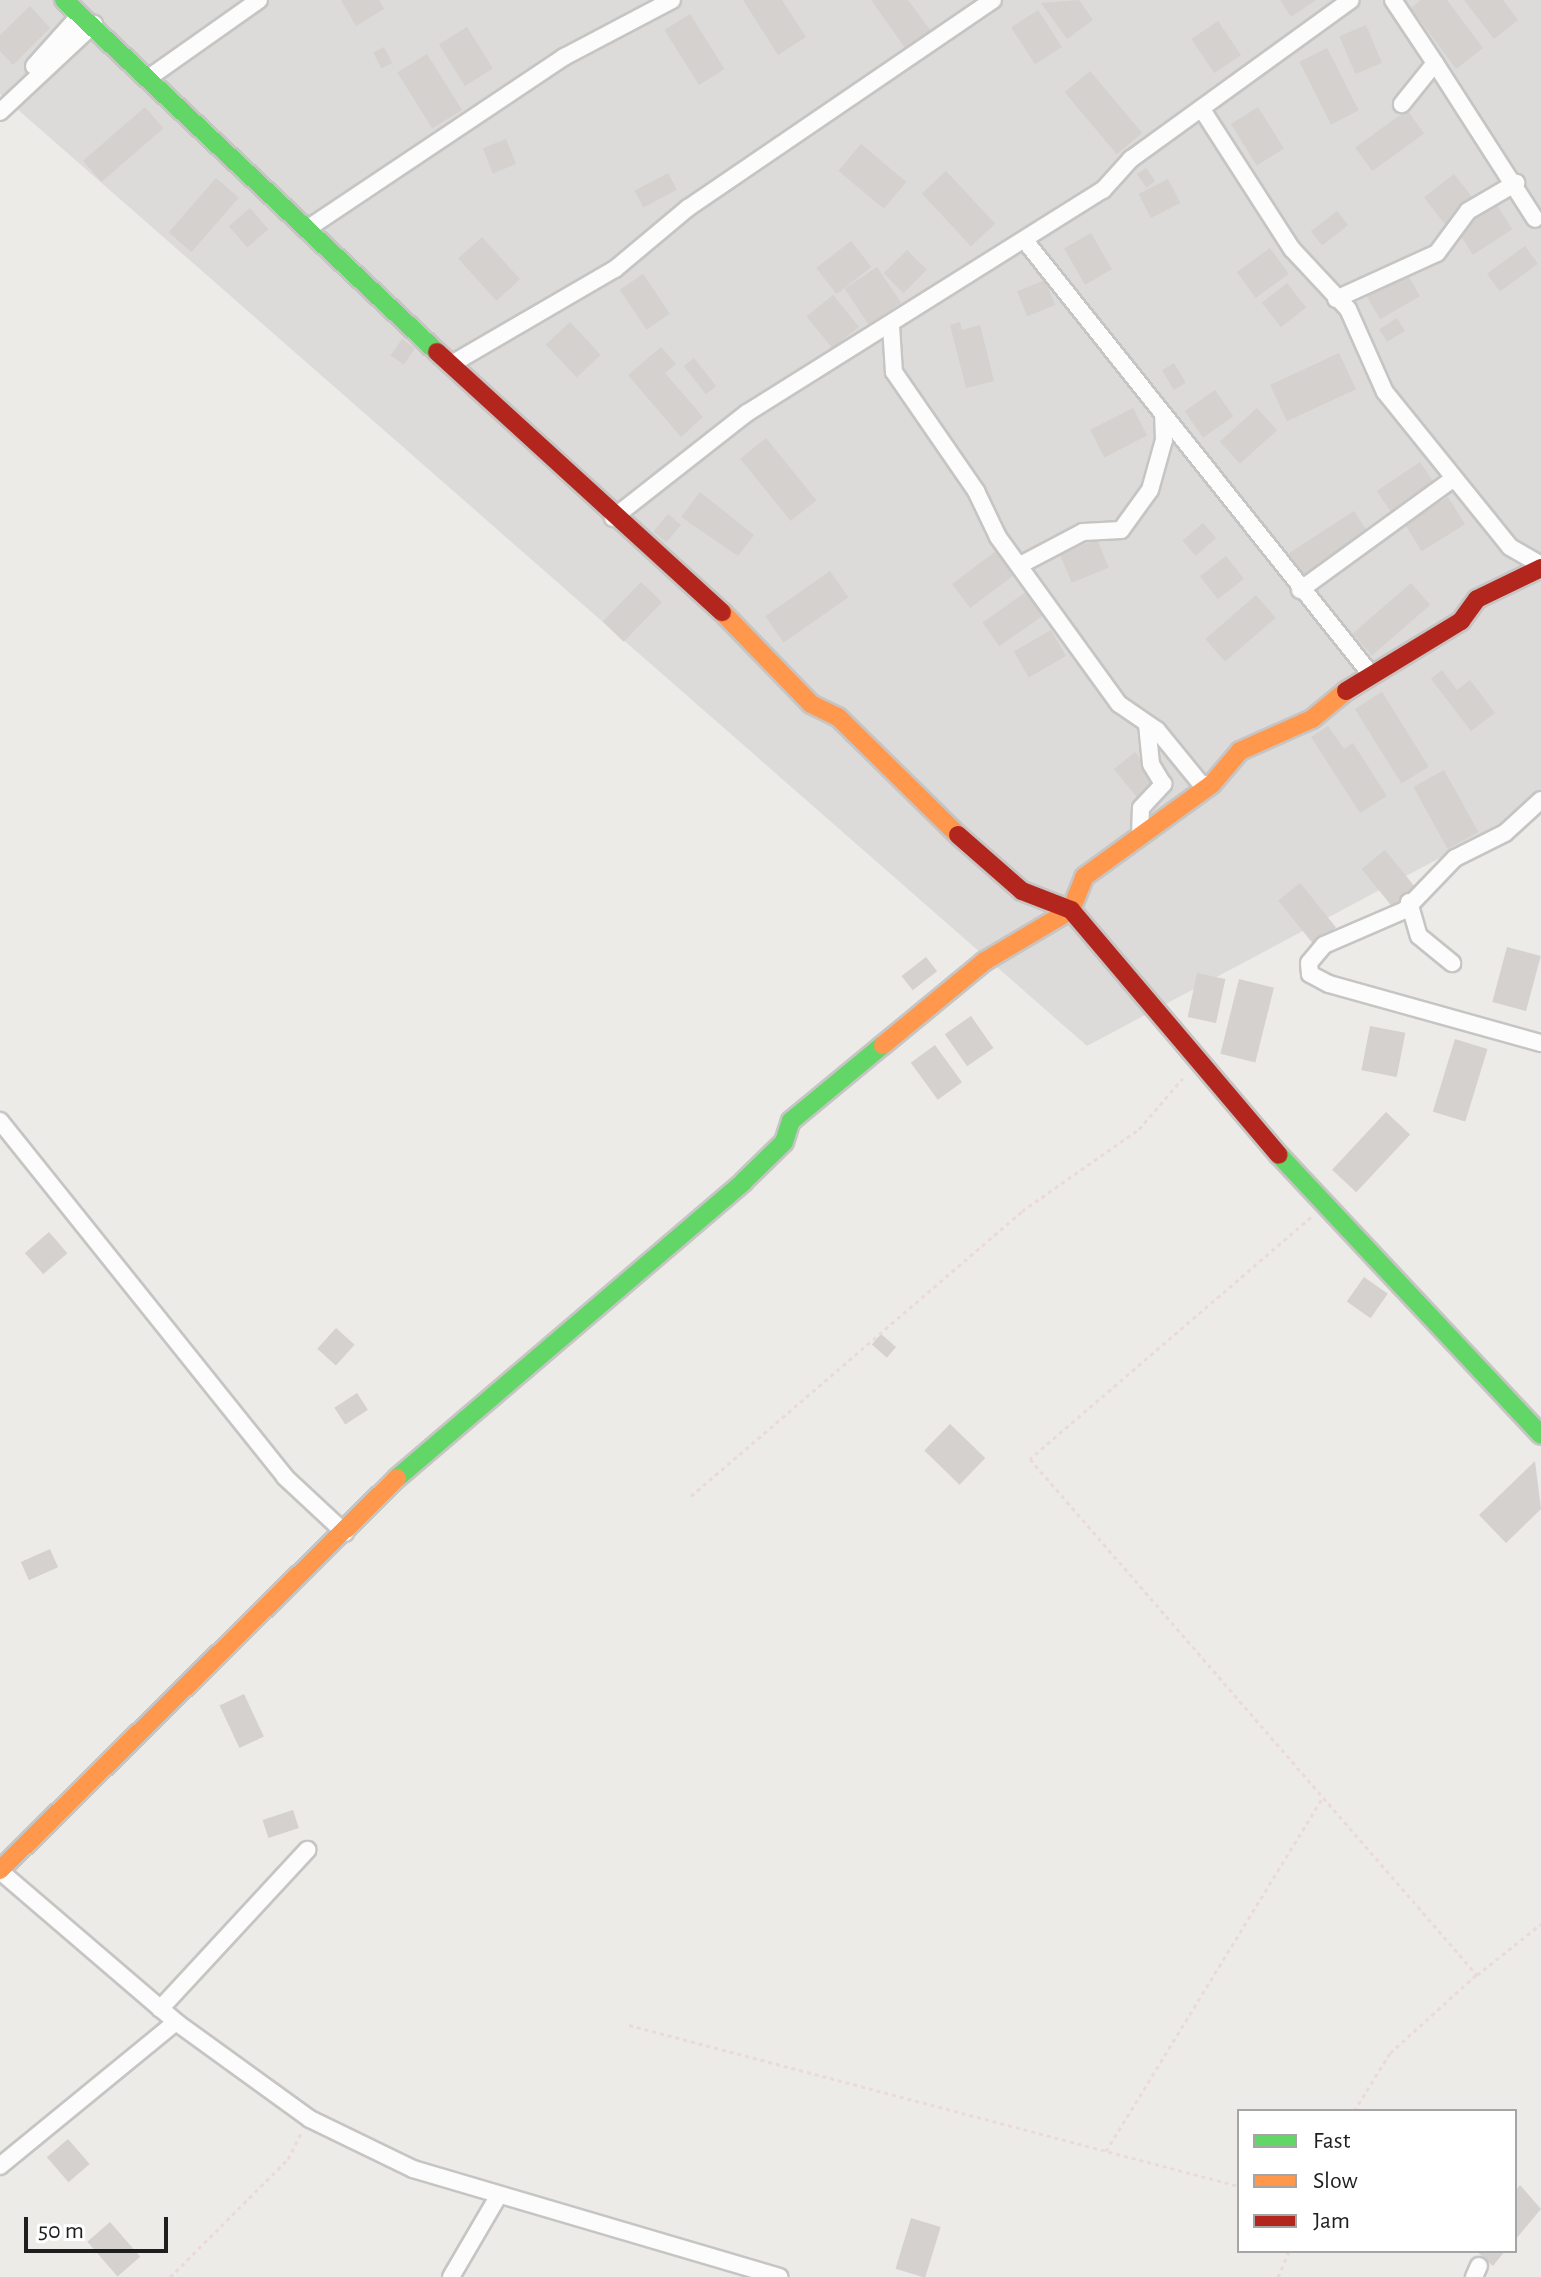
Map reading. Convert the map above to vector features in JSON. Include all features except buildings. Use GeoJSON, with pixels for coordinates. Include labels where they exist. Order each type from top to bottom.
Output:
{"type":"FeatureCollection","features":[{"type":"Feature","properties":{"kind":"street"},"geometry":{"type":"LineString","coordinates":[[64,0],[455,362],[613,518],[750,636],[811,704],[838,717],[883,768],[1022,891],[1071,910],[1196,1064],[1537,1423]]}},
{"type":"Feature","properties":{"kind":"street"},"geometry":{"type":"LineString","coordinates":[[147,79],[259,0]]}},
{"type":"Feature","properties":{"kind":"street"},"geometry":{"type":"LineString","coordinates":[[310,227],[564,57],[672,0]]}},
{"type":"Feature","properties":{"kind":"street"},"geometry":{"type":"LineString","coordinates":[[455,362],[615,269],[688,208],[993,0]]}},
{"type":"Feature","properties":{"kind":"street"},"geometry":{"type":"LineString","coordinates":[[613,518],[747,413],[1026,242],[1203,111],[1277,48],[1351,0]]}},
{"type":"Feature","properties":{"kind":"street"},"geometry":{"type":"LineString","coordinates":[[1393,0],[1516,183],[1535,219]]}},
{"type":"Feature","properties":{"kind":"street"},"geometry":{"type":"LineString","coordinates":[[0,103],[87,20]]}},
{"type":"Feature","properties":{"kind":"street"},"geometry":{"type":"LineString","coordinates":[[0,112],[87,20]]}},
{"type":"Feature","properties":{"kind":"street"},"geometry":{"type":"LineString","coordinates":[[1402,104],[1435,63]]}},
{"type":"Feature","properties":{"kind":"street"},"geometry":{"type":"LineString","coordinates":[[1203,111],[1292,249],[1357,324],[1385,392],[1510,547],[1541,567]]}},
{"type":"Feature","properties":{"kind":"street"},"geometry":{"type":"LineString","coordinates":[[1336,299],[1437,253],[1468,211],[1516,183]]}},
{"type":"Feature","properties":{"kind":"street"},"geometry":{"type":"LineString","coordinates":[[1026,242],[1300,590],[1369,672]]}},
{"type":"Feature","properties":{"kind":"street"},"geometry":{"type":"LineString","coordinates":[[891,326],[894,372],[1119,704],[1147,724],[1201,784],[1212,784]]}},
{"type":"Feature","properties":{"kind":"street"},"geometry":{"type":"LineString","coordinates":[[1022,564],[1083,532],[1121,530],[1150,490],[1164,440],[1163,415]]}},
{"type":"Feature","properties":{"kind":"street"},"geometry":{"type":"LineString","coordinates":[[1300,590],[1454,478]]}},
{"type":"Feature","properties":{"kind":"street"},"geometry":{"type":"LineString","coordinates":[[779,2277],[413,2169],[305,2116],[176,2022],[0,1871],[86,1775],[345,1533],[439,1438],[743,1182],[784,1142],[791,1121],[985,961],[1071,910],[1084,877],[1212,784],[1240,751],[1312,719],[1369,672],[1461,621],[1477,599],[1541,567]]}},
{"type":"Feature","properties":{"kind":"street"},"geometry":{"type":"LineString","coordinates":[[1140,836],[1141,808],[1163,784],[1151,764],[1147,724]]}},
{"type":"Feature","properties":{"kind":"street"},"geometry":{"type":"LineString","coordinates":[[1541,800],[1505,833],[1455,858],[1409,902],[1311,954],[1310,974],[1541,1043]]}},
{"type":"Feature","properties":{"kind":"street"},"geometry":{"type":"LineString","coordinates":[[1409,902],[1419,936],[1452,963]]}},
{"type":"Feature","properties":{"kind":"street"},"geometry":{"type":"LineString","coordinates":[[0,1121],[285,1477],[345,1533]]}},
{"type":"Feature","properties":{"kind":"street"},"geometry":{"type":"LineString","coordinates":[[160,2009],[307,1850]]}},
{"type":"Feature","properties":{"kind":"street"},"geometry":{"type":"LineString","coordinates":[[0,2166],[176,2022]]}},
{"type":"Feature","properties":{"kind":"street"},"geometry":{"type":"LineString","coordinates":[[451,2277],[499,2195]]}},
{"type":"Feature","properties":{"kind":"path"},"geometry":{"type":"LineString","coordinates":[[691,1496],[1022,1211],[1139,1129],[1196,1064]]}},
{"type":"Feature","properties":{"kind":"path"},"geometry":{"type":"LineString","coordinates":[[1326,1204],[1030,1459],[1477,1975]]}},
{"type":"Feature","properties":{"kind":"path"},"geometry":{"type":"LineString","coordinates":[[1106,2151],[1323,1797]]}},
{"type":"Feature","properties":{"kind":"path"},"geometry":{"type":"LineString","coordinates":[[1355,2109],[1390,2053],[1477,1975],[1541,1924]]}},
{"type":"Feature","properties":{"kind":"path"},"geometry":{"type":"LineString","coordinates":[[629,2025],[1237,2185]]}},
{"type":"Feature","properties":{"kind":"path"},"geometry":{"type":"LineString","coordinates":[[170,2277],[288,2159],[305,2116]]}},
{"type":"Feature","properties":{"kind":"path"},"geometry":{"type":"LineString","coordinates":[[1278,2277],[1288,2253]]}},
{"type":"Feature","properties":{"kind":"shaded area"},"geometry":{"type":"Polygon","coordinates":[[[0,0],[1541,0],[1541,804],[1087,1046],[0,94],[0,0]]]}},
{"type":"Feature","properties":{"kind":"traffic: fast"},"geometry":{"type":"LineString","coordinates":[[64,0],[437,352]]}},
{"type":"Feature","properties":{"kind":"traffic: fast"},"geometry":{"type":"LineString","coordinates":[[397,1478],[743,1182],[784,1142],[791,1121],[883,1045]]}},
{"type":"Feature","properties":{"kind":"traffic: fast"},"geometry":{"type":"LineString","coordinates":[[1279,1155],[1541,1435]]}},
{"type":"Feature","properties":{"kind":"traffic: slow"},"geometry":{"type":"LineString","coordinates":[[722,612],[811,704],[838,717],[958,835]]}},
{"type":"Feature","properties":{"kind":"traffic: slow"},"geometry":{"type":"LineString","coordinates":[[883,1045],[985,961],[1071,910],[1084,877],[1212,784],[1240,751],[1312,719],[1346,691]]}},
{"type":"Feature","properties":{"kind":"traffic: slow"},"geometry":{"type":"LineString","coordinates":[[0,1870],[397,1478]]}},
{"type":"Feature","properties":{"kind":"traffic: jam"},"geometry":{"type":"LineString","coordinates":[[437,352],[722,612]]}},
{"type":"Feature","properties":{"kind":"traffic: jam"},"geometry":{"type":"LineString","coordinates":[[1346,691],[1461,621],[1477,599],[1541,568]]}},
{"type":"Feature","properties":{"kind":"traffic: jam"},"geometry":{"type":"LineString","coordinates":[[958,835],[1022,891],[1071,910],[1279,1155]]}}]}
